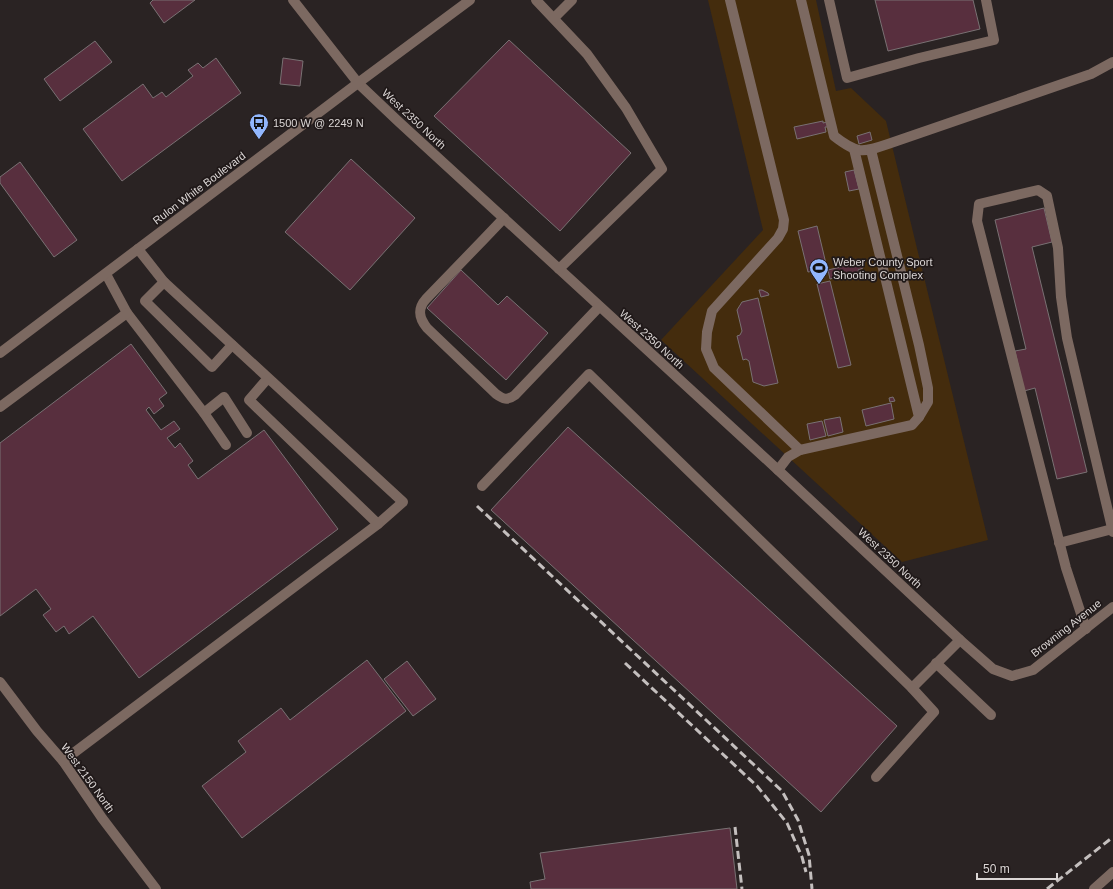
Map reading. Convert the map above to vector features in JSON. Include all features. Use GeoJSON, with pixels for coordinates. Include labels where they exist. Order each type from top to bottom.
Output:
{"type":"FeatureCollection","features":[{"type":"Feature","properties":{"kind":"street","name":"West 2350 North"},"geometry":{"type":"LineString","coordinates":[[293,0],[358,83],[960,640],[993,669],[1012,676]]}},
{"type":"Feature","properties":{"kind":"street","name":"Rulon White Boulevard"},"geometry":{"type":"LineString","coordinates":[[0,353],[470,0]]}},
{"type":"Feature","properties":{"kind":"street"},"geometry":{"type":"LineString","coordinates":[[536,0],[587,54],[626,108],[662,169],[559,269]]}},
{"type":"Feature","properties":{"kind":"street"},"geometry":{"type":"LineString","coordinates":[[554,18],[572,0]]}},
{"type":"Feature","properties":{"kind":"street"},"geometry":{"type":"LineString","coordinates":[[730,0],[784,220],[783,229],[778,238],[712,311],[707,332],[706,349],[714,368],[800,450]]}},
{"type":"Feature","properties":{"kind":"street"},"geometry":{"type":"LineString","coordinates":[[801,0],[834,136],[844,144],[854,149],[863,151],[871,150],[1091,74],[1113,62]]}},
{"type":"Feature","properties":{"kind":"street"},"geometry":{"type":"LineString","coordinates":[[828,0],[847,78],[994,40],[986,0]]}},
{"type":"Feature","properties":{"kind":"street"},"geometry":{"type":"LineString","coordinates":[[854,149],[919,417]]}},
{"type":"Feature","properties":{"kind":"street"},"geometry":{"type":"LineString","coordinates":[[778,470],[788,457],[800,450],[912,425],[928,402],[928,388],[919,345],[871,150]]}},
{"type":"Feature","properties":{"kind":"street"},"geometry":{"type":"LineString","coordinates":[[1059,542],[1113,530],[1067,338],[1061,297],[1058,248],[1046,196],[1038,190],[979,204],[978,221],[1059,542],[1086,629]]}},
{"type":"Feature","properties":{"kind":"street"},"geometry":{"type":"LineString","coordinates":[[504,218],[421,304],[420,309],[421,318],[427,328],[496,394],[505,399],[515,396],[599,306]]}},
{"type":"Feature","properties":{"kind":"street"},"geometry":{"type":"LineString","coordinates":[[63,761],[378,524],[403,502],[164,282],[138,249]]}},
{"type":"Feature","properties":{"kind":"street"},"geometry":{"type":"LineString","coordinates":[[106,274],[127,313],[204,413],[226,445]]}},
{"type":"Feature","properties":{"kind":"street"},"geometry":{"type":"LineString","coordinates":[[164,282],[145,301],[212,367],[232,345]]}},
{"type":"Feature","properties":{"kind":"street"},"geometry":{"type":"LineString","coordinates":[[0,407],[127,313]]}},
{"type":"Feature","properties":{"kind":"street"},"geometry":{"type":"LineString","coordinates":[[482,486],[589,374],[912,688],[934,712],[876,777]]}},
{"type":"Feature","properties":{"kind":"street"},"geometry":{"type":"LineString","coordinates":[[268,378],[249,400],[378,524]]}},
{"type":"Feature","properties":{"kind":"street"},"geometry":{"type":"LineString","coordinates":[[204,413],[224,397],[247,433]]}},
{"type":"Feature","properties":{"kind":"street","name":"Browning Avenue"},"geometry":{"type":"LineString","coordinates":[[1012,676],[1033,670],[1113,607]]}},
{"type":"Feature","properties":{"kind":"street"},"geometry":{"type":"LineString","coordinates":[[912,688],[960,640]]}},
{"type":"Feature","properties":{"kind":"street"},"geometry":{"type":"LineString","coordinates":[[936,663],[991,715]]}},
{"type":"Feature","properties":{"kind":"street","name":"West 2150 North"},"geometry":{"type":"LineString","coordinates":[[0,682],[37,731],[63,761],[102,818],[156,889]]}},
{"type":"Feature","properties":{"kind":"street"},"geometry":{"type":"LineString","coordinates":[[1094,889],[1113,872]]}},
{"type":"Feature","properties":{"kind":"shaded area","name":"Weber County Sport Shooting Complex"},"geometry":{"type":"Polygon","coordinates":[[[708,0],[816,0],[836,91],[851,88],[886,121],[988,540],[902,562],[661,340],[763,230],[708,0]]]}},
{"type":"Feature","properties":{"kind":"building"},"geometry":{"type":"Polygon","coordinates":[[[153,0],[195,0],[164,23],[150,3],[153,0]]]}},
{"type":"Feature","properties":{"kind":"building"},"geometry":{"type":"Polygon","coordinates":[[[875,0],[973,0],[980,29],[888,51],[875,0]]]}},
{"type":"Feature","properties":{"kind":"building"},"geometry":{"type":"Polygon","coordinates":[[[509,40],[631,153],[560,231],[434,116],[509,40]]]}},
{"type":"Feature","properties":{"kind":"building"},"geometry":{"type":"Polygon","coordinates":[[[95,41],[112,62],[60,101],[44,79],[95,41]]]}},
{"type":"Feature","properties":{"kind":"building"},"geometry":{"type":"Polygon","coordinates":[[[216,58],[241,93],[122,181],[83,129],[143,84],[153,98],[162,92],[166,97],[193,76],[188,70],[198,63],[203,68],[216,58]]]}},
{"type":"Feature","properties":{"kind":"building"},"geometry":{"type":"Polygon","coordinates":[[[283,58],[303,61],[300,86],[280,84],[283,58]]]}},
{"type":"Feature","properties":{"kind":"building"},"geometry":{"type":"Polygon","coordinates":[[[823,121],[823,123],[827,122],[828,127],[825,127],[826,132],[797,139],[794,127],[823,121]]]}},
{"type":"Feature","properties":{"kind":"building"},"geometry":{"type":"Polygon","coordinates":[[[870,132],[872,140],[859,144],[857,136],[870,132]]]}},
{"type":"Feature","properties":{"kind":"building"},"geometry":{"type":"Polygon","coordinates":[[[351,159],[415,218],[350,290],[285,232],[351,159]]]}},
{"type":"Feature","properties":{"kind":"building"},"geometry":{"type":"Polygon","coordinates":[[[20,162],[77,240],[54,257],[0,183],[0,177],[20,162]]]}},
{"type":"Feature","properties":{"kind":"building"},"geometry":{"type":"Polygon","coordinates":[[[854,170],[859,189],[849,191],[845,172],[854,170]]]}},
{"type":"Feature","properties":{"kind":"building"},"geometry":{"type":"Polygon","coordinates":[[[1044,208],[1052,242],[1032,247],[1087,472],[1057,479],[1035,388],[1024,391],[1015,351],[1026,349],[995,220],[1044,208]]]}},
{"type":"Feature","properties":{"kind":"building"},"geometry":{"type":"Polygon","coordinates":[[[817,226],[827,268],[808,272],[798,231],[817,226]]]}},
{"type":"Feature","properties":{"kind":"building"},"geometry":{"type":"Polygon","coordinates":[[[857,263],[857,265],[862,263],[863,268],[858,270],[859,272],[830,279],[828,270],[857,263]]]}},
{"type":"Feature","properties":{"kind":"building"},"geometry":{"type":"Polygon","coordinates":[[[461,270],[498,305],[507,296],[548,333],[506,380],[427,308],[461,270]]]}},
{"type":"Feature","properties":{"kind":"building"},"geometry":{"type":"Polygon","coordinates":[[[830,281],[851,365],[838,368],[817,284],[830,281]]]}},
{"type":"Feature","properties":{"kind":"building"},"geometry":{"type":"Polygon","coordinates":[[[759,290],[768,293],[769,295],[761,297],[759,290]]]}},
{"type":"Feature","properties":{"kind":"building"},"geometry":{"type":"Polygon","coordinates":[[[758,298],[778,383],[764,386],[753,382],[749,361],[746,359],[743,360],[737,336],[740,335],[742,331],[737,310],[742,302],[758,298]]]}},
{"type":"Feature","properties":{"kind":"building"},"geometry":{"type":"Polygon","coordinates":[[[131,344],[167,393],[159,399],[164,406],[154,414],[149,407],[146,410],[161,430],[174,421],[180,429],[167,438],[175,448],[180,443],[193,461],[188,465],[198,479],[264,430],[338,529],[139,678],[93,616],[69,634],[64,626],[56,632],[43,615],[51,609],[36,589],[0,616],[0,443],[131,344]]]}},
{"type":"Feature","properties":{"kind":"building"},"geometry":{"type":"Polygon","coordinates":[[[893,397],[895,401],[890,402],[889,398],[893,397]]]}},
{"type":"Feature","properties":{"kind":"building"},"geometry":{"type":"Polygon","coordinates":[[[891,403],[894,419],[866,426],[862,410],[891,403]]]}},
{"type":"Feature","properties":{"kind":"building"},"geometry":{"type":"Polygon","coordinates":[[[840,417],[843,432],[828,436],[824,420],[840,417]]]}},
{"type":"Feature","properties":{"kind":"building"},"geometry":{"type":"Polygon","coordinates":[[[822,421],[826,436],[810,440],[807,424],[822,421]]]}},
{"type":"Feature","properties":{"kind":"building"},"geometry":{"type":"Polygon","coordinates":[[[568,427],[897,726],[821,812],[491,510],[568,427]]]}},
{"type":"Feature","properties":{"kind":"building"},"geometry":{"type":"Polygon","coordinates":[[[367,660],[406,711],[242,838],[202,786],[246,752],[238,741],[281,708],[290,720],[367,660]]]}},
{"type":"Feature","properties":{"kind":"building"},"geometry":{"type":"Polygon","coordinates":[[[407,661],[436,699],[413,716],[384,679],[407,661]]]}},
{"type":"Feature","properties":{"kind":"building"},"geometry":{"type":"Polygon","coordinates":[[[730,828],[737,889],[531,889],[530,882],[545,879],[540,853],[730,828]]]}},
{"type":"Feature","properties":{"kind":"railway"},"geometry":{"type":"LineString","coordinates":[[477,506],[782,791],[798,820],[809,855],[812,889]]}},
{"type":"Feature","properties":{"kind":"railway"},"geometry":{"type":"LineString","coordinates":[[625,663],[757,786],[787,823],[802,857],[806,872]]}},
{"type":"Feature","properties":{"kind":"railway"},"geometry":{"type":"LineString","coordinates":[[735,827],[742,889]]}},
{"type":"Feature","properties":{"kind":"railway"},"geometry":{"type":"LineString","coordinates":[[1047,889],[1113,837]]}},
{"type":"Feature","properties":{"kind":"place","name":"1500 W @ 2249 N"},"geometry":{"type":"Point","coordinates":[259,140]}},
{"type":"Feature","properties":{"kind":"place","name":"Weber County Sport Shooting Complex"},"geometry":{"type":"Point","coordinates":[819,285]}}]}
